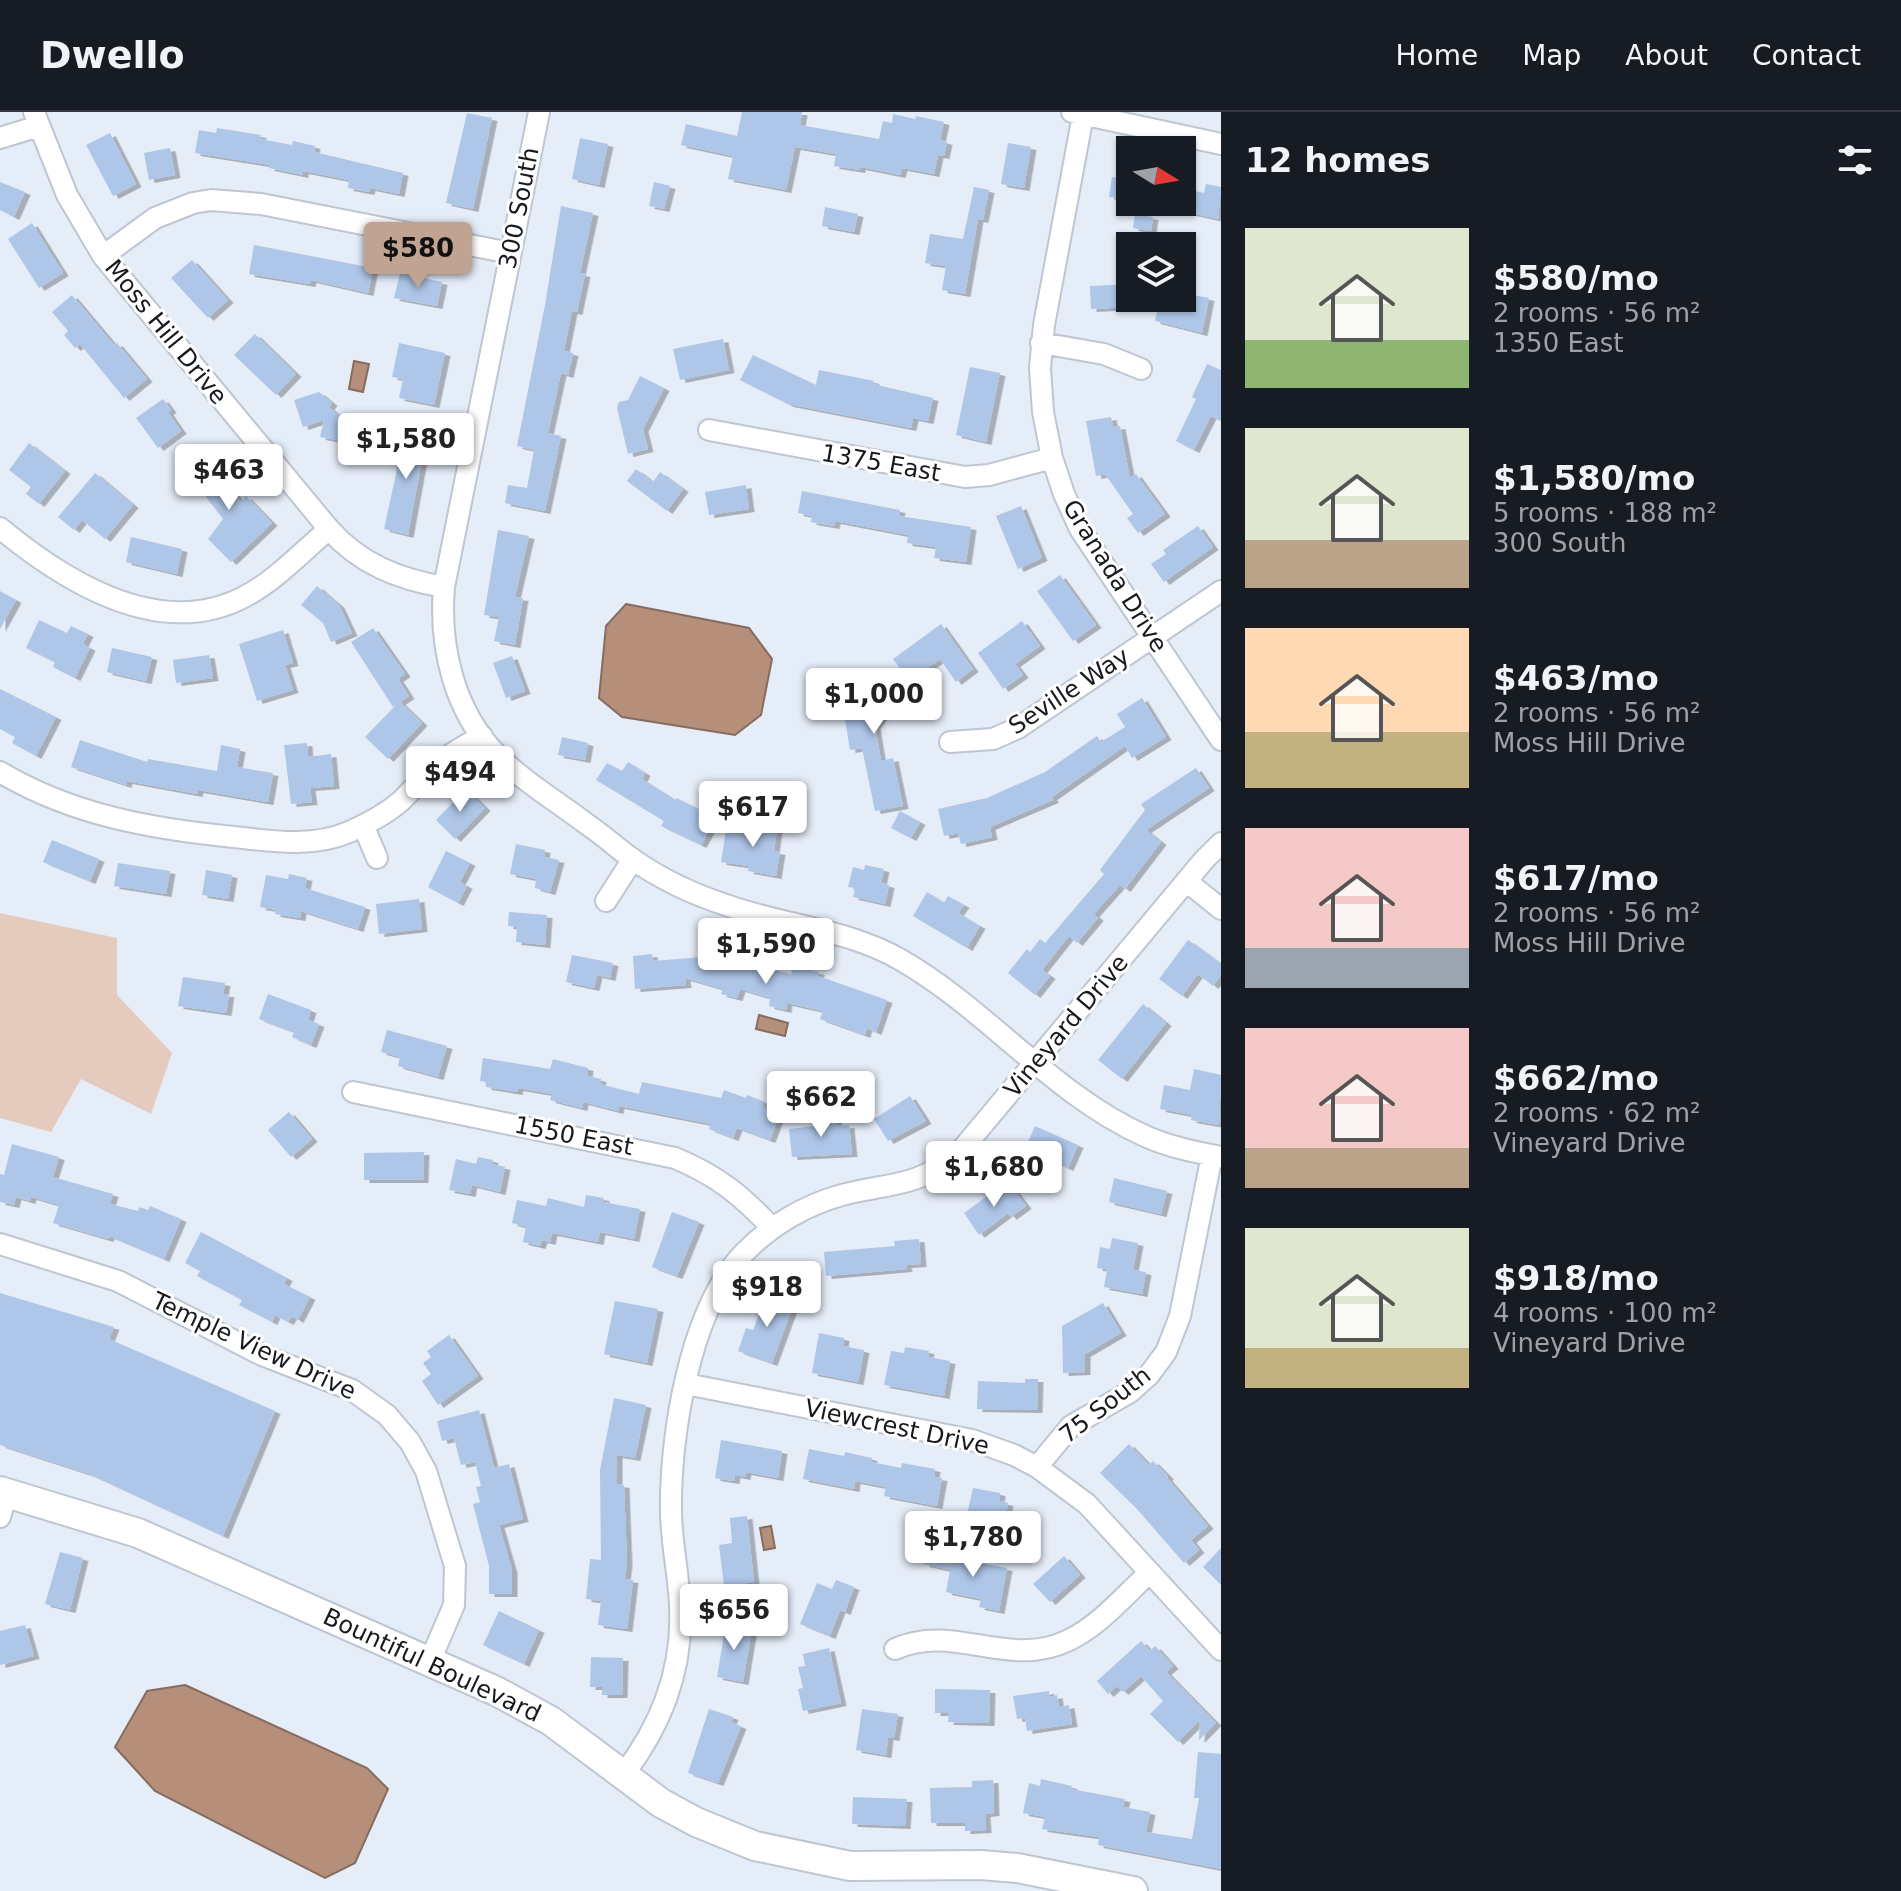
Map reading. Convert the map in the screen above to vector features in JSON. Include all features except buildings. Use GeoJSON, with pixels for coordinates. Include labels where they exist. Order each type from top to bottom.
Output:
{"type":"FeatureCollection","features":[{"type":"Feature","properties":{"kind":"main road","name":"Bountiful Boulevard"},"geometry":{"type":"LineString","coordinates":[[2,1500],[138,1533],[496,1691],[551,1721],[661,1803],[696,1822],[755,1846],[850,1866],[981,1865],[1017,1868],[1133,1891]]}},
{"type":"Feature","properties":{"kind":"street","name":"300 South"},"geometry":{"type":"LineString","coordinates":[[444,587],[539,112]]}},
{"type":"Feature","properties":{"kind":"street"},"geometry":{"type":"LineString","coordinates":[[1077,113],[1221,144]]}},
{"type":"Feature","properties":{"kind":"street","name":"Granada Drive"},"geometry":{"type":"LineString","coordinates":[[1077,113],[1041,343],[1042,401],[1052,458],[1080,529],[1221,740]]}},
{"type":"Feature","properties":{"kind":"street"},"geometry":{"type":"LineString","coordinates":[[0,138],[36,119]]}},
{"type":"Feature","properties":{"kind":"street","name":"Moss Hill Drive"},"geometry":{"type":"LineString","coordinates":[[36,119],[67,195],[103,256],[329,529],[355,555],[381,570],[444,587]]}},
{"type":"Feature","properties":{"kind":"street"},"geometry":{"type":"LineString","coordinates":[[103,256],[155,218],[193,203],[211,200],[261,204],[510,253]]}},
{"type":"Feature","properties":{"kind":"street"},"geometry":{"type":"LineString","coordinates":[[1041,343],[1104,354],[1141,369]]}},
{"type":"Feature","properties":{"kind":"street","name":"1375 East"},"geometry":{"type":"LineString","coordinates":[[709,430],[965,477],[989,475],[1052,458]]}},
{"type":"Feature","properties":{"kind":"street"},"geometry":{"type":"LineString","coordinates":[[0,528],[37,556],[114,599],[148,610],[183,613],[216,608],[244,597],[329,529]]}},
{"type":"Feature","properties":{"kind":"street"},"geometry":{"type":"LineString","coordinates":[[444,587],[443,626],[449,666],[463,704],[482,736],[511,767],[633,859],[688,890],[721,903],[828,930],[879,949],[951,992],[1079,1097],[1126,1127],[1166,1144],[1216,1156]]}},
{"type":"Feature","properties":{"kind":"street","name":"Seville Way"},"geometry":{"type":"LineString","coordinates":[[950,742],[993,739],[1018,728],[1221,591]]}},
{"type":"Feature","properties":{"kind":"street"},"geometry":{"type":"LineString","coordinates":[[0,772],[67,804],[123,821],[167,830],[305,842],[336,837],[363,825],[400,802],[447,757],[482,736]]}},
{"type":"Feature","properties":{"kind":"street"},"geometry":{"type":"LineString","coordinates":[[363,825],[377,858]]}},
{"type":"Feature","properties":{"kind":"street","name":"Vineyard Drive"},"geometry":{"type":"LineString","coordinates":[[623,1775],[647,1743],[659,1718],[678,1651],[681,1608],[673,1548],[671,1491],[674,1452],[701,1324],[718,1288],[742,1255],[772,1228],[828,1199],[905,1184],[933,1171],[970,1141],[1221,843]]}},
{"type":"Feature","properties":{"kind":"street"},"geometry":{"type":"LineString","coordinates":[[606,901],[633,859]]}},
{"type":"Feature","properties":{"kind":"street"},"geometry":{"type":"LineString","coordinates":[[1186,881],[1221,909]]}},
{"type":"Feature","properties":{"kind":"street","name":"1550 East"},"geometry":{"type":"LineString","coordinates":[[353,1092],[675,1158],[723,1182],[747,1201],[772,1228]]}},
{"type":"Feature","properties":{"kind":"street","name":"75 South"},"geometry":{"type":"LineString","coordinates":[[1037,1467],[1071,1426],[1130,1392],[1149,1375],[1166,1352],[1180,1316],[1216,1156]]}},
{"type":"Feature","properties":{"kind":"street","name":"Temple View Drive"},"geometry":{"type":"LineString","coordinates":[[0,1244],[118,1281],[262,1355],[352,1390],[387,1415],[410,1442],[426,1471],[455,1566],[454,1605],[430,1661]]}},
{"type":"Feature","properties":{"kind":"street","name":"Viewcrest Drive"},"geometry":{"type":"LineString","coordinates":[[686,1384],[972,1440],[1014,1455],[1037,1467],[1087,1504],[1221,1650]]}},
{"type":"Feature","properties":{"kind":"street"},"geometry":{"type":"LineString","coordinates":[[895,1649],[926,1639],[1019,1652],[1051,1647],[1083,1632],[1149,1573]]}},
{"type":"Feature","properties":{"kind":"shaded area"},"geometry":{"type":"Polygon","coordinates":[[[354,361],[369,364],[363,392],[349,389],[354,361]]]}},
{"type":"Feature","properties":{"kind":"shaded area"},"geometry":{"type":"Polygon","coordinates":[[[626,604],[749,628],[772,659],[761,715],[735,735],[622,717],[599,698],[606,626],[626,604]]]}},
{"type":"Feature","properties":{"kind":"shaded area"},"geometry":{"type":"Polygon","coordinates":[[[0,913],[117,938],[117,995],[172,1053],[151,1114],[81,1079],[51,1132],[0,1118],[0,913]]]}},
{"type":"Feature","properties":{"kind":"shaded area"},"geometry":{"type":"Polygon","coordinates":[[[759,1015],[788,1023],[785,1036],[756,1029],[759,1015]]]}},
{"type":"Feature","properties":{"kind":"shaded area"},"geometry":{"type":"Polygon","coordinates":[[[771,1526],[775,1548],[764,1550],[760,1528],[771,1526]]]}},
{"type":"Feature","properties":{"kind":"shaded area"},"geometry":{"type":"Polygon","coordinates":[[[185,1685],[367,1768],[388,1789],[355,1863],[325,1878],[155,1791],[115,1747],[147,1691],[185,1685]]]}}]}
